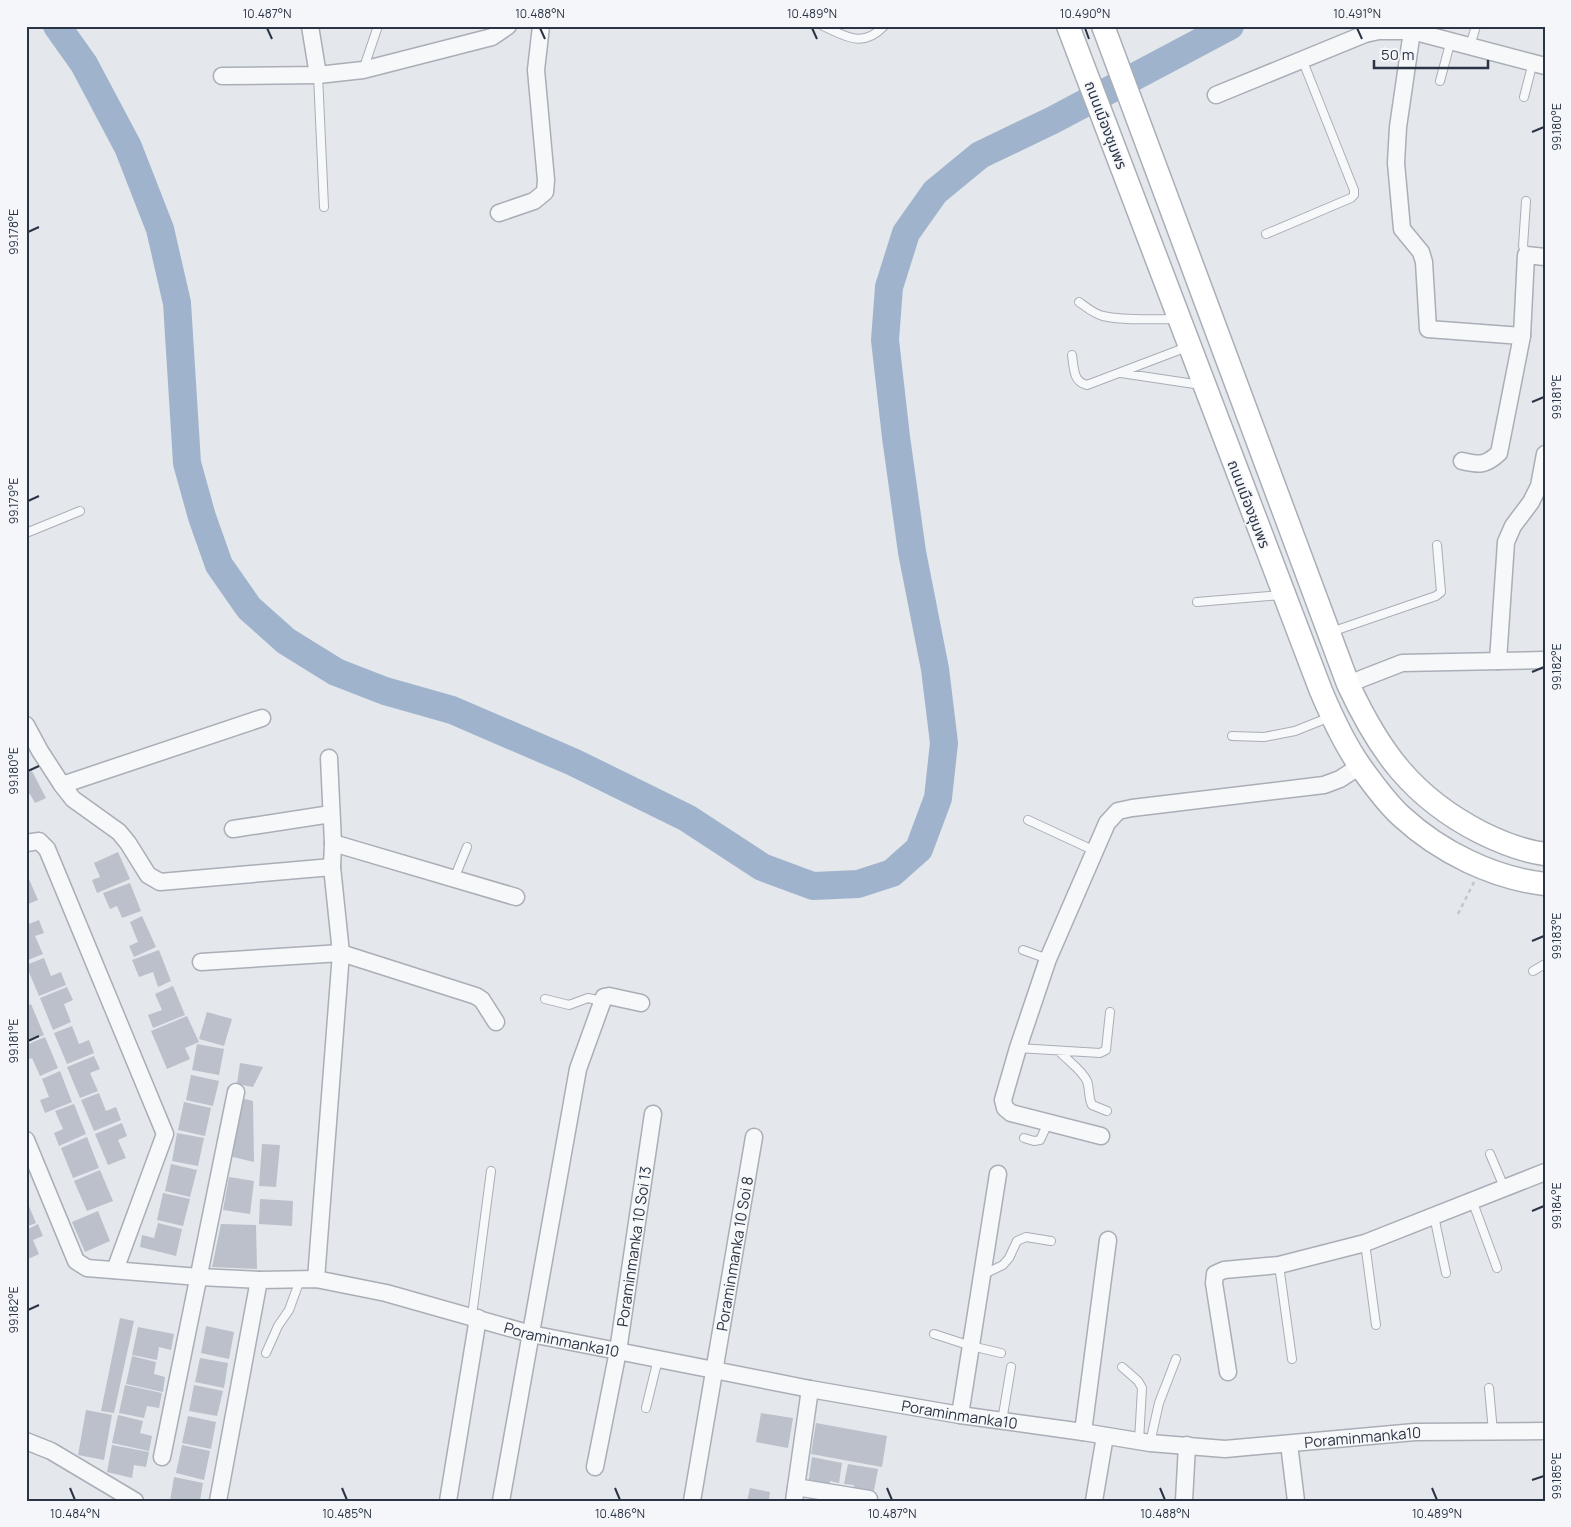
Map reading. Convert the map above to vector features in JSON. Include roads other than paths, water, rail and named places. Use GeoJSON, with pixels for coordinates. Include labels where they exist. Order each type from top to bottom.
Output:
{"type":"FeatureCollection","features":[{"type":"Feature","properties":{"kind":"main road","name":"ถนนเมืองชุมพร"},"geometry":{"type":"LineString","coordinates":[[1068,26],[1320,691],[1332,716],[1360,766],[1401,816],[1437,844],[1482,868],[1534,883],[1545,884]]}},
{"type":"Feature","properties":{"kind":"main road","name":"ถนนเมืองชุมพร"},"geometry":{"type":"LineString","coordinates":[[1104,26],[1348,684],[1362,714],[1379,743],[1399,770],[1419,792],[1455,819],[1499,842],[1545,854]]}},
{"type":"Feature","properties":{"kind":"street"},"geometry":{"type":"LineString","coordinates":[[310,26],[318,75]]}},
{"type":"Feature","properties":{"kind":"street"},"geometry":{"type":"LineString","coordinates":[[222,76],[318,75],[362,70],[492,37],[508,26]]}},
{"type":"Feature","properties":{"kind":"street"},"geometry":{"type":"LineString","coordinates":[[499,213],[534,201],[545,192],[546,180],[536,70],[541,26]]}},
{"type":"Feature","properties":{"kind":"street"},"geometry":{"type":"LineString","coordinates":[[1216,95],[1365,34],[1378,31],[1412,31],[1539,64]]}},
{"type":"Feature","properties":{"kind":"street"},"geometry":{"type":"LineString","coordinates":[[1412,31],[1398,127],[1396,163],[1402,229],[1421,252],[1424,262],[1428,329],[1522,336]]}},
{"type":"Feature","properties":{"kind":"street"},"geometry":{"type":"LineString","coordinates":[[1462,462],[1479,465],[1490,461],[1499,453],[1522,336],[1526,255],[1545,257]]}},
{"type":"Feature","properties":{"kind":"street"},"geometry":{"type":"LineString","coordinates":[[1498,661],[1506,542],[1513,526],[1531,502],[1539,486],[1545,454]]}},
{"type":"Feature","properties":{"kind":"street"},"geometry":{"type":"LineString","coordinates":[[1348,684],[1402,662],[1545,660]]}},
{"type":"Feature","properties":{"kind":"street"},"geometry":{"type":"LineString","coordinates":[[62,786],[262,718]]}},
{"type":"Feature","properties":{"kind":"street"},"geometry":{"type":"LineString","coordinates":[[26,725],[62,786],[73,799],[119,832],[148,875],[160,882],[332,867]]}},
{"type":"Feature","properties":{"kind":"street"},"geometry":{"type":"LineString","coordinates":[[308,1279],[341,953],[332,867],[333,843],[330,814],[329,758]]}},
{"type":"Feature","properties":{"kind":"street"},"geometry":{"type":"LineString","coordinates":[[1100,1136],[1011,1113],[1005,1108],[1004,1100],[1018,1048],[1048,959],[1107,823],[1118,812],[1132,808],[1324,785],[1340,779],[1360,766]]}},
{"type":"Feature","properties":{"kind":"street"},"geometry":{"type":"LineString","coordinates":[[233,828],[330,814]]}},
{"type":"Feature","properties":{"kind":"street"},"geometry":{"type":"LineString","coordinates":[[26,843],[39,840],[47,849],[165,1134],[115,1270]]}},
{"type":"Feature","properties":{"kind":"street"},"geometry":{"type":"LineString","coordinates":[[333,843],[516,897]]}},
{"type":"Feature","properties":{"kind":"street"},"geometry":{"type":"LineString","coordinates":[[201,962],[341,953],[476,996],[482,1000],[496,1022]]}},
{"type":"Feature","properties":{"kind":"street"},"geometry":{"type":"LineString","coordinates":[[501,1501],[578,1069],[604,997],[609,996],[641,1003]]}},
{"type":"Feature","properties":{"kind":"street"},"geometry":{"type":"LineString","coordinates":[[162,1457],[236,1092]]}},
{"type":"Feature","properties":{"kind":"street","name":"Poraminmanka 10 Soi 13"},"geometry":{"type":"LineString","coordinates":[[595,1467],[618,1351],[653,1114]]}},
{"type":"Feature","properties":{"kind":"street","name":"Poraminmanka 10 Soi 8"},"geometry":{"type":"LineString","coordinates":[[692,1501],[754,1137]]}},
{"type":"Feature","properties":{"kind":"street","name":"Poraminmanka10"},"geometry":{"type":"LineString","coordinates":[[26,1140],[76,1261],[87,1268],[258,1280],[308,1279],[386,1293],[531,1334],[810,1389],[960,1415],[1145,1442],[1225,1449],[1415,1432],[1545,1431]]}},
{"type":"Feature","properties":{"kind":"street"},"geometry":{"type":"LineString","coordinates":[[1228,1372],[1214,1283],[1215,1274],[1224,1270],[1278,1265],[1365,1243],[1545,1172]]}},
{"type":"Feature","properties":{"kind":"street"},"geometry":{"type":"LineString","coordinates":[[960,1415],[998,1174]]}},
{"type":"Feature","properties":{"kind":"street"},"geometry":{"type":"LineString","coordinates":[[1083,1432],[1108,1240]]}},
{"type":"Feature","properties":{"kind":"street"},"geometry":{"type":"LineString","coordinates":[[218,1501],[258,1280]]}},
{"type":"Feature","properties":{"kind":"street"},"geometry":{"type":"LineString","coordinates":[[448,1501],[475,1317]]}},
{"type":"Feature","properties":{"kind":"street"},"geometry":{"type":"LineString","coordinates":[[810,1389],[795,1494],[870,1499]]}},
{"type":"Feature","properties":{"kind":"street"},"geometry":{"type":"LineString","coordinates":[[1094,1501],[1105,1436]]}},
{"type":"Feature","properties":{"kind":"street"},"geometry":{"type":"LineString","coordinates":[[26,1441],[52,1451],[135,1501]]}},
{"type":"Feature","properties":{"kind":"street"},"geometry":{"type":"LineString","coordinates":[[1290,1444],[1296,1501]]}},
{"type":"Feature","properties":{"kind":"street"},"geometry":{"type":"LineString","coordinates":[[1184,1501],[1187,1446]]}},
{"type":"Feature","properties":{"kind":"lane"},"geometry":{"type":"LineString","coordinates":[[362,70],[378,26]]}},
{"type":"Feature","properties":{"kind":"lane"},"geometry":{"type":"LineString","coordinates":[[822,26],[856,40],[865,38],[884,26]]}},
{"type":"Feature","properties":{"kind":"lane"},"geometry":{"type":"LineString","coordinates":[[1470,46],[1476,26]]}},
{"type":"Feature","properties":{"kind":"lane"},"geometry":{"type":"LineString","coordinates":[[1440,81],[1451,40]]}},
{"type":"Feature","properties":{"kind":"lane"},"geometry":{"type":"LineString","coordinates":[[1266,234],[1351,198],[1354,195],[1354,190],[1302,59]]}},
{"type":"Feature","properties":{"kind":"lane"},"geometry":{"type":"LineString","coordinates":[[1524,97],[1539,64]]}},
{"type":"Feature","properties":{"kind":"lane"},"geometry":{"type":"LineString","coordinates":[[318,75],[324,207]]}},
{"type":"Feature","properties":{"kind":"lane"},"geometry":{"type":"LineString","coordinates":[[1526,201],[1523,246],[1526,255]]}},
{"type":"Feature","properties":{"kind":"lane"},"geometry":{"type":"LineString","coordinates":[[1079,302],[1102,316],[1140,320],[1179,319]]}},
{"type":"Feature","properties":{"kind":"lane"},"geometry":{"type":"LineString","coordinates":[[1072,355],[1076,379],[1080,384],[1087,385],[1189,346]]}},
{"type":"Feature","properties":{"kind":"lane"},"geometry":{"type":"LineString","coordinates":[[1118,372],[1204,385]]}},
{"type":"Feature","properties":{"kind":"lane"},"geometry":{"type":"LineString","coordinates":[[26,533],[80,511]]}},
{"type":"Feature","properties":{"kind":"lane"},"geometry":{"type":"LineString","coordinates":[[1329,633],[1436,596],[1441,592],[1437,545]]}},
{"type":"Feature","properties":{"kind":"lane"},"geometry":{"type":"LineString","coordinates":[[1197,602],[1284,595]]}},
{"type":"Feature","properties":{"kind":"lane"},"geometry":{"type":"LineString","coordinates":[[1232,736],[1264,737],[1294,731],[1332,716]]}},
{"type":"Feature","properties":{"kind":"lane"},"geometry":{"type":"LineString","coordinates":[[1028,820],[1095,851]]}},
{"type":"Feature","properties":{"kind":"lane"},"geometry":{"type":"LineString","coordinates":[[454,879],[467,847]]}},
{"type":"Feature","properties":{"kind":"lane"},"geometry":{"type":"LineString","coordinates":[[1023,950],[1048,959]]}},
{"type":"Feature","properties":{"kind":"lane"},"geometry":{"type":"LineString","coordinates":[[1533,971],[1545,964]]}},
{"type":"Feature","properties":{"kind":"lane"},"geometry":{"type":"LineString","coordinates":[[545,999],[568,1005],[588,998],[602,1001]]}},
{"type":"Feature","properties":{"kind":"lane"},"geometry":{"type":"LineString","coordinates":[[1018,1048],[1100,1053],[1106,1050],[1110,1012]]}},
{"type":"Feature","properties":{"kind":"lane"},"geometry":{"type":"LineString","coordinates":[[1059,1051],[1088,1083],[1089,1100],[1092,1105],[1107,1111]]}},
{"type":"Feature","properties":{"kind":"lane"},"geometry":{"type":"LineString","coordinates":[[1024,1138],[1034,1141],[1040,1140],[1048,1123]]}},
{"type":"Feature","properties":{"kind":"lane"},"geometry":{"type":"LineString","coordinates":[[1490,1154],[1504,1187]]}},
{"type":"Feature","properties":{"kind":"lane"},"geometry":{"type":"LineString","coordinates":[[475,1317],[491,1171]]}},
{"type":"Feature","properties":{"kind":"lane"},"geometry":{"type":"LineString","coordinates":[[1472,1200],[1497,1268]]}},
{"type":"Feature","properties":{"kind":"lane"},"geometry":{"type":"LineString","coordinates":[[1434,1216],[1446,1273]]}},
{"type":"Feature","properties":{"kind":"lane"},"geometry":{"type":"LineString","coordinates":[[982,1275],[1003,1264],[1017,1241],[1026,1237],[1051,1241]]}},
{"type":"Feature","properties":{"kind":"lane"},"geometry":{"type":"LineString","coordinates":[[1365,1243],[1376,1326]]}},
{"type":"Feature","properties":{"kind":"lane"},"geometry":{"type":"LineString","coordinates":[[1278,1265],[1292,1359]]}},
{"type":"Feature","properties":{"kind":"lane"},"geometry":{"type":"LineString","coordinates":[[266,1353],[278,1326],[308,1279]]}},
{"type":"Feature","properties":{"kind":"lane"},"geometry":{"type":"LineString","coordinates":[[934,1334],[1001,1353]]}},
{"type":"Feature","properties":{"kind":"lane"},"geometry":{"type":"LineString","coordinates":[[646,1408],[658,1359]]}},
{"type":"Feature","properties":{"kind":"lane"},"geometry":{"type":"LineString","coordinates":[[1145,1442],[1176,1359]]}},
{"type":"Feature","properties":{"kind":"lane"},"geometry":{"type":"LineString","coordinates":[[1002,1421],[1011,1367]]}},
{"type":"Feature","properties":{"kind":"lane"},"geometry":{"type":"LineString","coordinates":[[1122,1368],[1138,1381],[1142,1388],[1145,1442]]}},
{"type":"Feature","properties":{"kind":"lane"},"geometry":{"type":"LineString","coordinates":[[1489,1388],[1493,1432]]}},
{"type":"Feature","properties":{"kind":"waterway"},"geometry":{"type":"LineString","coordinates":[[57,26],[84,64],[128,147],[160,229],[177,303],[187,463],[202,517],[219,565],[249,608],[286,641],[336,672],[385,691],[452,710],[573,762],[687,818],[762,867],[813,886],[858,884],[892,873],[919,849],[938,798],[944,743],[935,669],[912,552],[885,340],[889,287],[906,233],[935,192],[980,155],[1053,120],[1230,26]]}}]}
